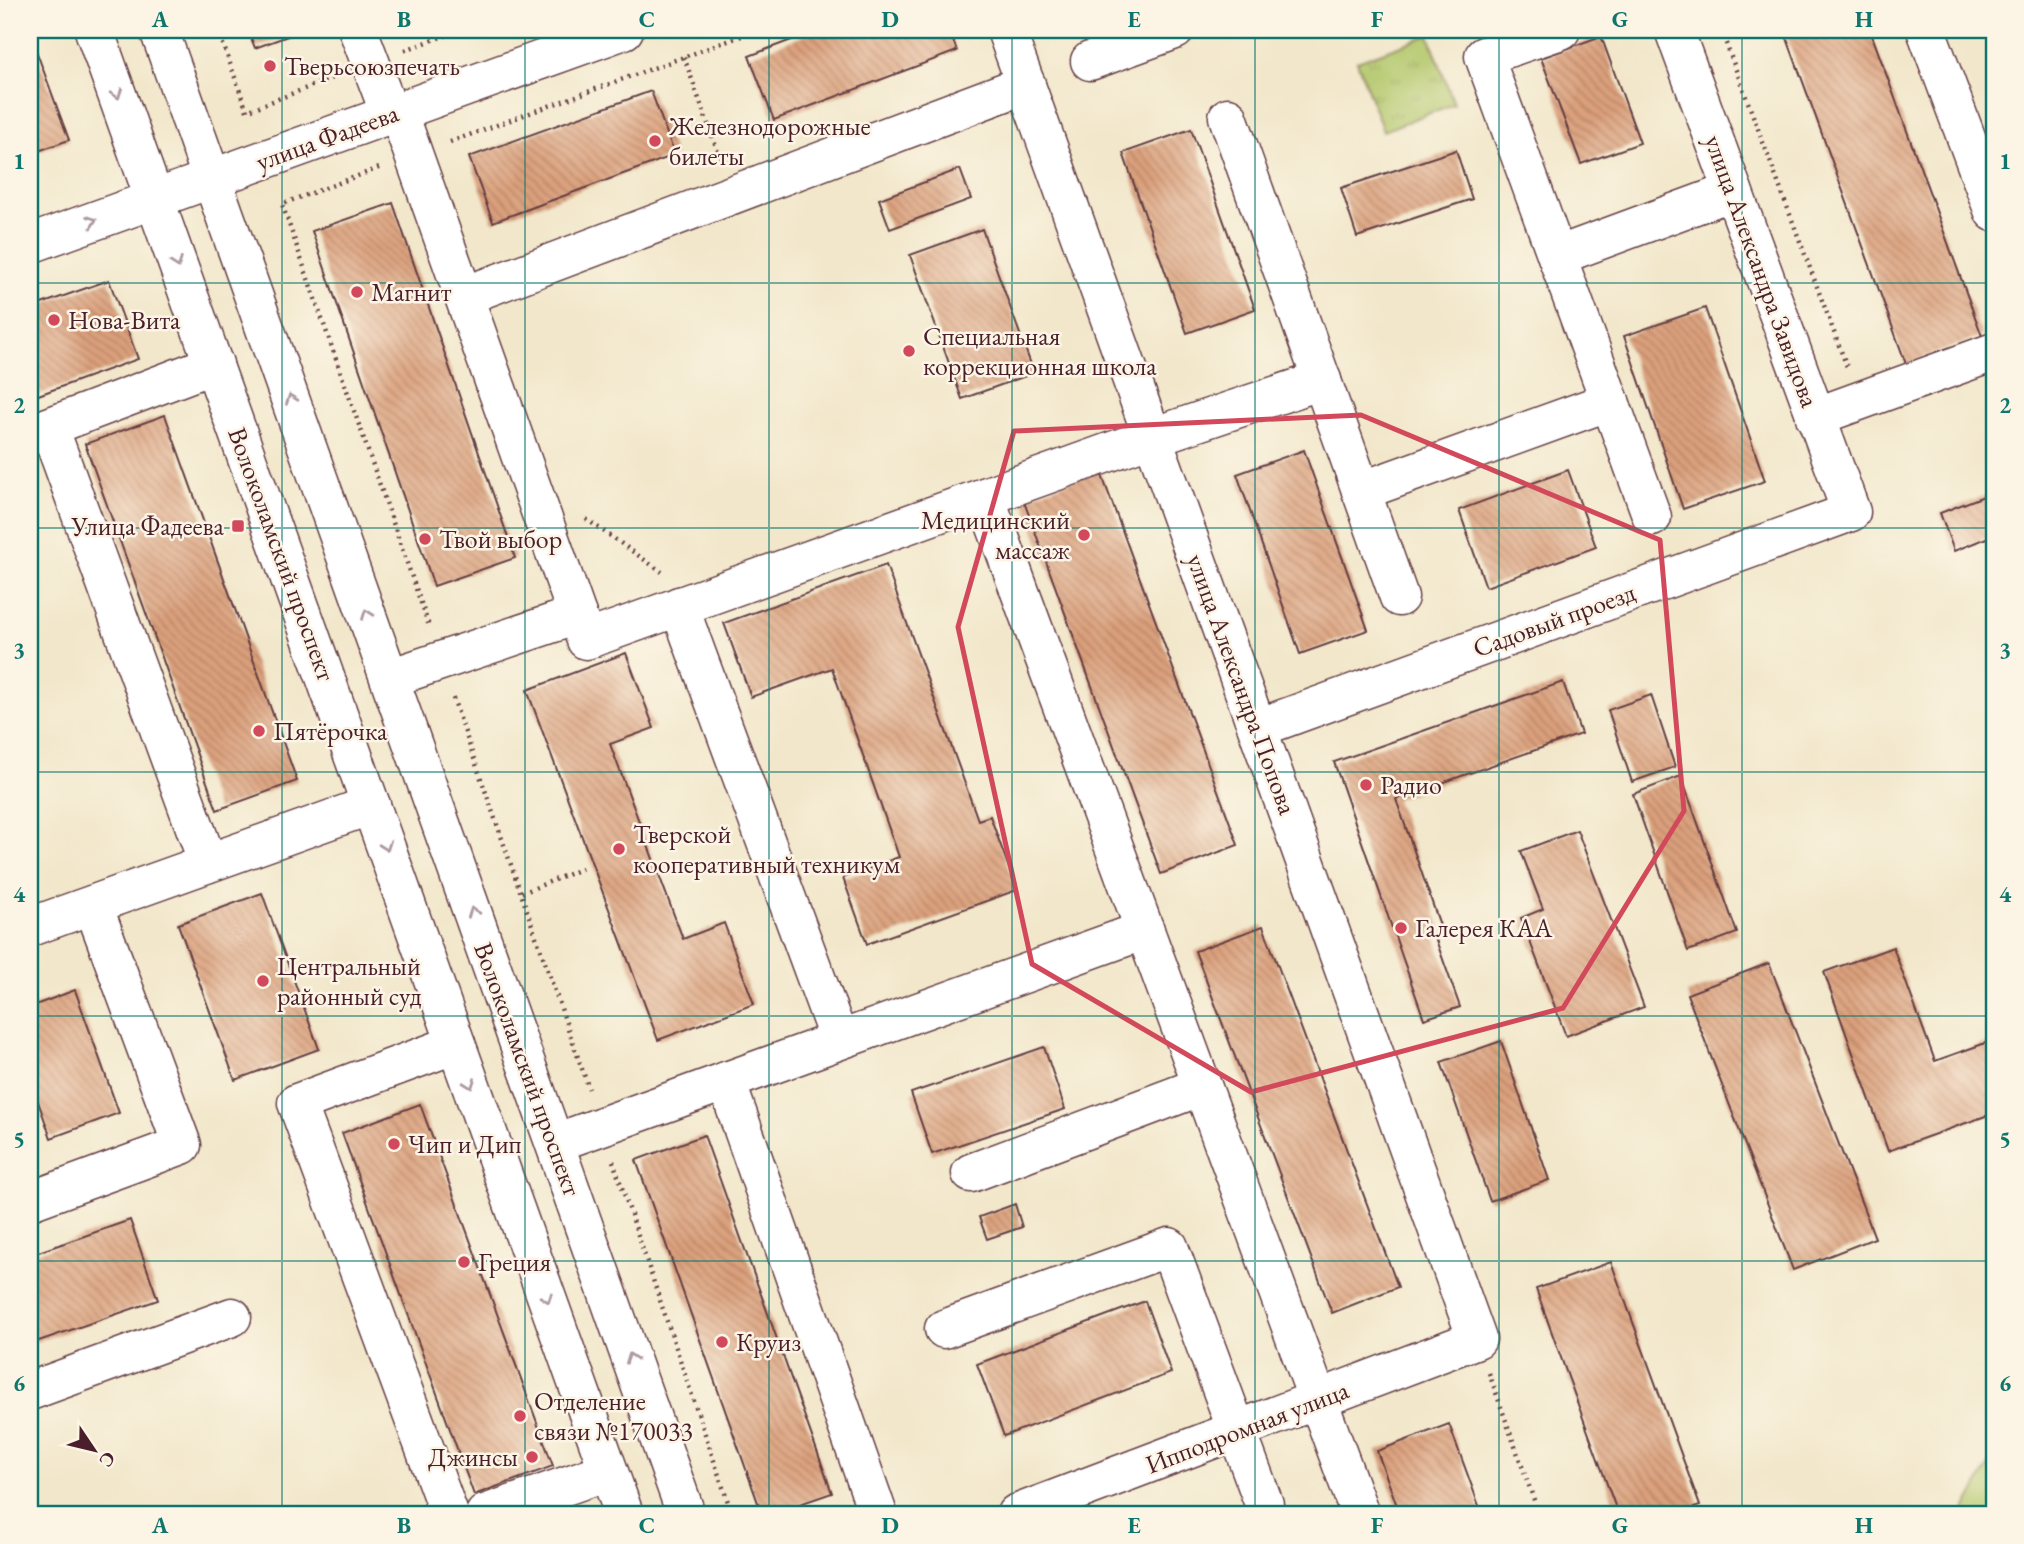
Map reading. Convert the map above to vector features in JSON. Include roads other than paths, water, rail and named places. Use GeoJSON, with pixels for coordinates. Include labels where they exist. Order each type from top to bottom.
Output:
{"type":"FeatureCollection","features":[{"type":"Feature","properties":{"kind":"street","name":"Волоколамский проспект"},"geometry":{"type":"LineString","coordinates":[[94,30],[624,1514]]}},
{"type":"Feature","properties":{"kind":"street","name":"Волоколамский проспект"},"geometry":{"type":"LineString","coordinates":[[159,30],[686,1514]]}},
{"type":"Feature","properties":{"kind":"street"},"geometry":{"type":"LineString","coordinates":[[358,30],[414,155],[586,640],[1153,437],[1322,380]]}},
{"type":"Feature","properties":{"kind":"street","name":"улица Фадеева"},"geometry":{"type":"LineString","coordinates":[[30,244],[624,30]]}},
{"type":"Feature","properties":{"kind":"street","name":"улица Александра Попова"},"geometry":{"type":"LineString","coordinates":[[1006,30],[1478,1339]]}},
{"type":"Feature","properties":{"kind":"street"},"geometry":{"type":"LineString","coordinates":[[1090,61],[1175,30]]}},
{"type":"Feature","properties":{"kind":"street"},"geometry":{"type":"LineString","coordinates":[[1561,30],[1485,56],[1652,517]]}},
{"type":"Feature","properties":{"kind":"street","name":"улица Александра Завидова"},"geometry":{"type":"LineString","coordinates":[[1674,30],[1851,512]]}},
{"type":"Feature","properties":{"kind":"street"},"geometry":{"type":"LineString","coordinates":[[1926,30],[1994,212]]}},
{"type":"Feature","properties":{"kind":"street"},"geometry":{"type":"LineString","coordinates":[[464,296],[1026,84]]}},
{"type":"Feature","properties":{"kind":"street"},"geometry":{"type":"LineString","coordinates":[[1228,117],[1399,597]]}},
{"type":"Feature","properties":{"kind":"street"},"geometry":{"type":"LineString","coordinates":[[1557,256],[1733,191]]}},
{"type":"Feature","properties":{"kind":"street"},"geometry":{"type":"LineString","coordinates":[[1815,417],[1994,352]]}},
{"type":"Feature","properties":{"kind":"street"},"geometry":{"type":"LineString","coordinates":[[208,863],[39,430],[214,364]]}},
{"type":"Feature","properties":{"kind":"street"},"geometry":{"type":"LineString","coordinates":[[1361,491],[1610,401]]}},
{"type":"Feature","properties":{"kind":"street"},"geometry":{"type":"LineString","coordinates":[[985,497],[1360,1514]]}},
{"type":"Feature","properties":{"kind":"street","name":"Садовый проезд"},"geometry":{"type":"LineString","coordinates":[[1258,728],[1851,512]]}},
{"type":"Feature","properties":{"kind":"street"},"geometry":{"type":"LineString","coordinates":[[690,602],[839,1040]]}},
{"type":"Feature","properties":{"kind":"street"},"geometry":{"type":"LineString","coordinates":[[390,678],[577,615]]}},
{"type":"Feature","properties":{"kind":"street"},"geometry":{"type":"LineString","coordinates":[[30,927],[371,804]]}},
{"type":"Feature","properties":{"kind":"street"},"geometry":{"type":"LineString","coordinates":[[30,1201],[182,1145],[93,905]]}},
{"type":"Feature","properties":{"kind":"street"},"geometry":{"type":"LineString","coordinates":[[555,1143],[1145,930]]}},
{"type":"Feature","properties":{"kind":"street"},"geometry":{"type":"LineString","coordinates":[[449,1514],[297,1103],[456,1044]]}},
{"type":"Feature","properties":{"kind":"street"},"geometry":{"type":"LineString","coordinates":[[726,1081],[878,1514]]}},
{"type":"Feature","properties":{"kind":"street"},"geometry":{"type":"LineString","coordinates":[[971,1172],[1202,1086]]}},
{"type":"Feature","properties":{"kind":"street"},"geometry":{"type":"LineString","coordinates":[[944,1329],[1169,1247],[1264,1504]]}},
{"type":"Feature","properties":{"kind":"street"},"geometry":{"type":"LineString","coordinates":[[30,1391],[232,1317]]}},
{"type":"Feature","properties":{"kind":"street","name":"Ипподромная улица"},"geometry":{"type":"LineString","coordinates":[[1016,1514],[1478,1339]]}},
{"type":"Feature","properties":{"kind":"street"},"geometry":{"type":"LineString","coordinates":[[485,1514],[608,1471]]}},
{"type":"Feature","properties":{"kind":"place","name":"Тверьсоюзпечать"},"geometry":{"type":"Point","coordinates":[270,66]}},
{"type":"Feature","properties":{"kind":"place","name":"Железнодорожные билеты"},"geometry":{"type":"Point","coordinates":[655,141]}},
{"type":"Feature","properties":{"kind":"place","name":"Магнит"},"geometry":{"type":"Point","coordinates":[357,292]}},
{"type":"Feature","properties":{"kind":"place","name":"Нова-Вита"},"geometry":{"type":"Point","coordinates":[54,320]}},
{"type":"Feature","properties":{"kind":"place","name":"Специальная коррекционная школа"},"geometry":{"type":"Point","coordinates":[909,351]}},
{"type":"Feature","properties":{"kind":"place","name":"Улица Фадеева"},"geometry":{"type":"Point","coordinates":[238,526]}},
{"type":"Feature","properties":{"kind":"place","name":"Медицинский массаж"},"geometry":{"type":"Point","coordinates":[1084,535]}},
{"type":"Feature","properties":{"kind":"place","name":"Твой выбор"},"geometry":{"type":"Point","coordinates":[425,539]}},
{"type":"Feature","properties":{"kind":"place","name":"Пятёрочка"},"geometry":{"type":"Point","coordinates":[259,731]}},
{"type":"Feature","properties":{"kind":"place","name":"Радио"},"geometry":{"type":"Point","coordinates":[1366,785]}},
{"type":"Feature","properties":{"kind":"place","name":"Тверской кооперативный техникум"},"geometry":{"type":"Point","coordinates":[619,849]}},
{"type":"Feature","properties":{"kind":"place","name":"Галерея КАА"},"geometry":{"type":"Point","coordinates":[1401,928]}},
{"type":"Feature","properties":{"kind":"place","name":"Центральный районный суд"},"geometry":{"type":"Point","coordinates":[263,981]}},
{"type":"Feature","properties":{"kind":"place","name":"Чип и Дип"},"geometry":{"type":"Point","coordinates":[394,1144]}},
{"type":"Feature","properties":{"kind":"place","name":"Греция"},"geometry":{"type":"Point","coordinates":[464,1262]}},
{"type":"Feature","properties":{"kind":"place","name":"Круиз"},"geometry":{"type":"Point","coordinates":[722,1342]}},
{"type":"Feature","properties":{"kind":"place","name":"Отделение связи №170033"},"geometry":{"type":"Point","coordinates":[520,1416]}},
{"type":"Feature","properties":{"kind":"place","name":"Джинсы"},"geometry":{"type":"Point","coordinates":[532,1457]}}]}
